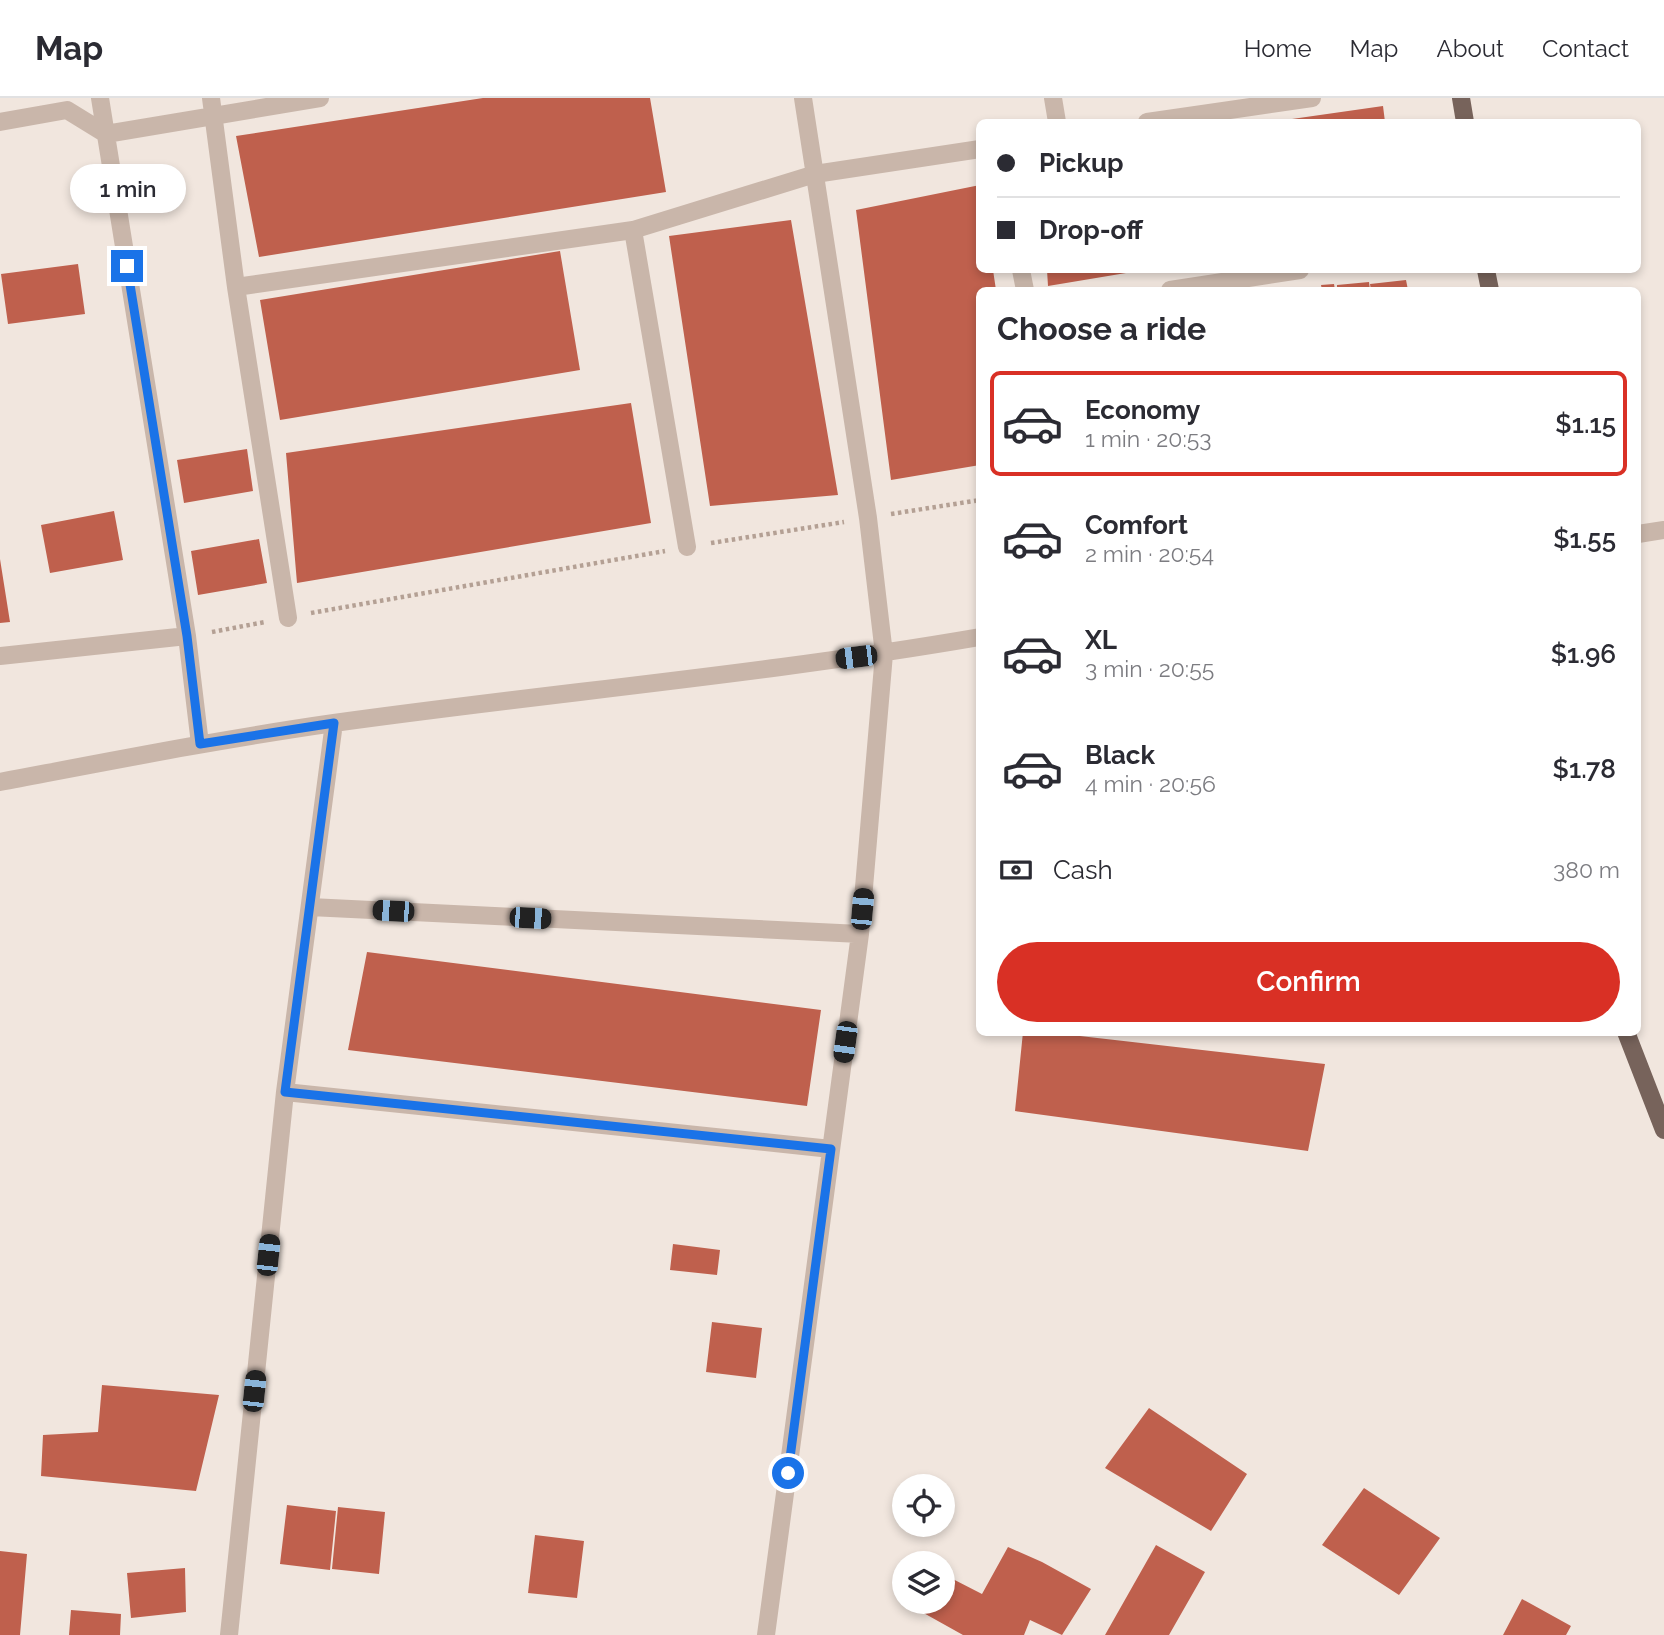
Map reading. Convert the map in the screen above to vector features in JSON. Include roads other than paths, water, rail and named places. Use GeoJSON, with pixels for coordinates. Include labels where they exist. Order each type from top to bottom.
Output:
{"type":"FeatureCollection","features":[{"type":"Feature","properties":{"kind":"main road"},"geometry":{"type":"LineString","coordinates":[[1461,98],[1464,119]]}},
{"type":"Feature","properties":{"kind":"main road"},"geometry":{"type":"LineString","coordinates":[[1628,1036],[1664,1130]]}},
{"type":"Feature","properties":{"kind":"street"},"geometry":{"type":"LineString","coordinates":[[100,98],[187,636],[200,744]]}},
{"type":"Feature","properties":{"kind":"street"},"geometry":{"type":"LineString","coordinates":[[0,122],[67,110],[106,134],[212,107],[320,98]]}},
{"type":"Feature","properties":{"kind":"street"},"geometry":{"type":"LineString","coordinates":[[766,1635],[860,934],[884,654],[868,518],[803,98]]}},
{"type":"Feature","properties":{"kind":"street"},"geometry":{"type":"LineString","coordinates":[[1053,98],[1056,119]]}},
{"type":"Feature","properties":{"kind":"street"},"geometry":{"type":"LineString","coordinates":[[1160,119],[1224,104],[1312,98]]}},
{"type":"Feature","properties":{"kind":"street"},"geometry":{"type":"LineString","coordinates":[[212,107],[236,287],[288,618]]}},
{"type":"Feature","properties":{"kind":"street"},"geometry":{"type":"LineString","coordinates":[[236,287],[633,230],[815,174],[976,150]]}},
{"type":"Feature","properties":{"kind":"street"},"geometry":{"type":"LineString","coordinates":[[633,230],[687,547]]}},
{"type":"Feature","properties":{"kind":"street"},"geometry":{"type":"LineString","coordinates":[[1190,287],[1280,273]]}},
{"type":"Feature","properties":{"kind":"street"},"geometry":{"type":"LineString","coordinates":[[1641,534],[1664,530]]}},
{"type":"Feature","properties":{"kind":"street"},"geometry":{"type":"LineString","coordinates":[[0,656],[187,636]]}},
{"type":"Feature","properties":{"kind":"street"},"geometry":{"type":"LineString","coordinates":[[0,782],[200,744],[334,723],[884,654],[976,638]]}},
{"type":"Feature","properties":{"kind":"street"},"geometry":{"type":"LineString","coordinates":[[229,1635],[285,1092],[334,723]]}},
{"type":"Feature","properties":{"kind":"street"},"geometry":{"type":"LineString","coordinates":[[310,907],[860,934]]}},
{"type":"Feature","properties":{"kind":"street"},"geometry":{"type":"LineString","coordinates":[[285,1092],[831,1149]]}}]}
